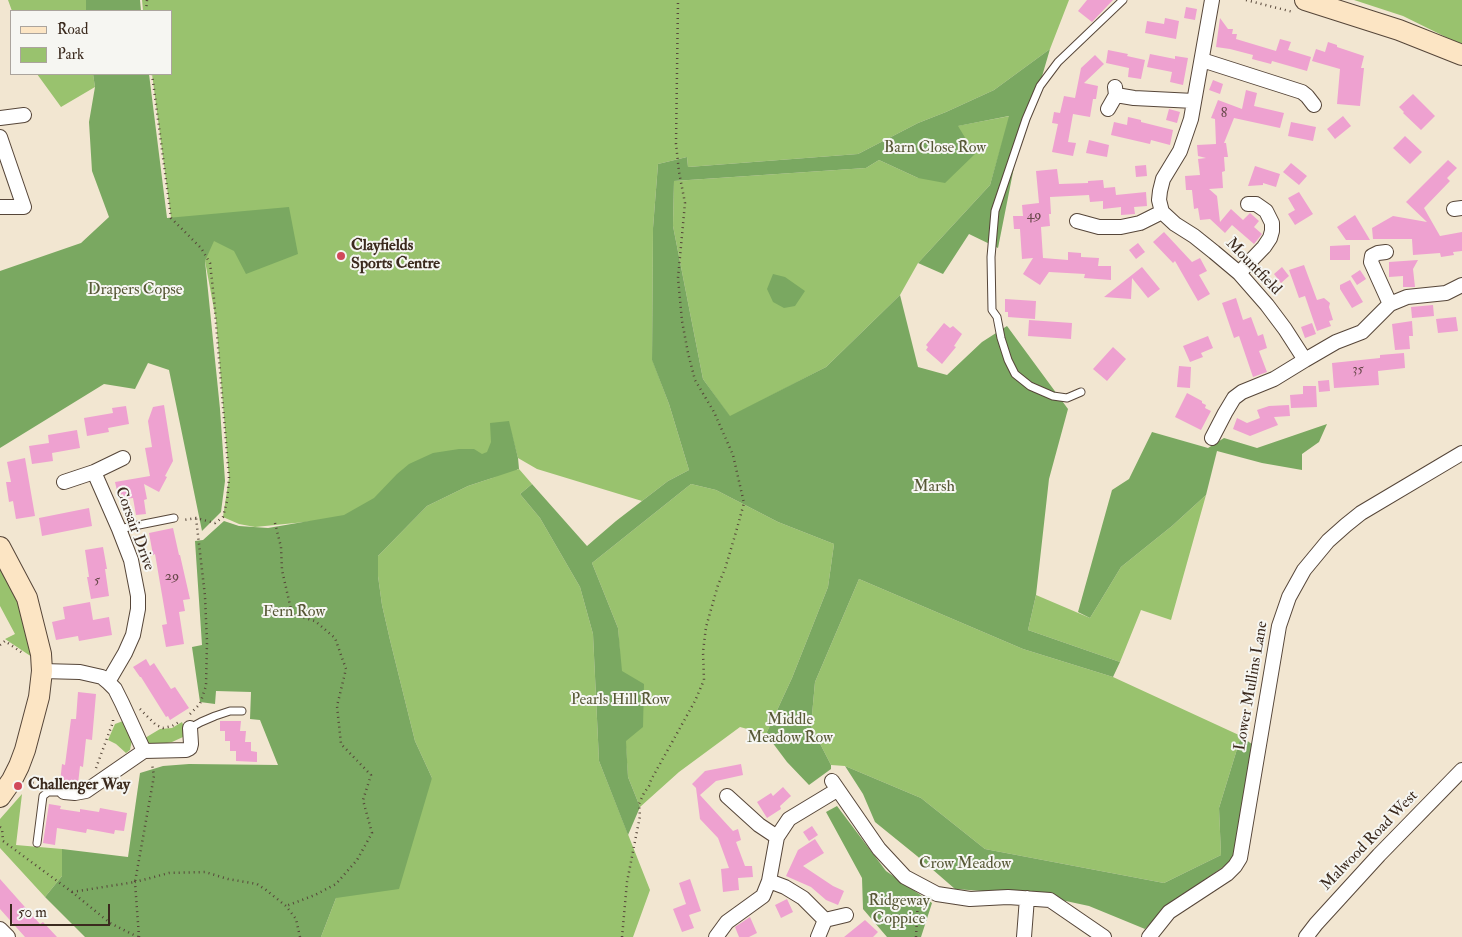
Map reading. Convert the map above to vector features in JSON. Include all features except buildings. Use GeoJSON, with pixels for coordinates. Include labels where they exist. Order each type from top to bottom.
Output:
{"type":"FeatureCollection","features":[{"type":"Feature","properties":{"kind":"street"},"geometry":{"type":"LineString","coordinates":[[1076,221],[1121,228],[1140,223],[1162,212],[1159,200],[1160,190],[1163,179],[1175,161],[1191,119],[1212,0]]}},
{"type":"Feature","properties":{"kind":"street"},"geometry":{"type":"LineString","coordinates":[[1305,0],[1399,30],[1462,55]]}},
{"type":"Feature","properties":{"kind":"street"},"geometry":{"type":"LineString","coordinates":[[1202,60],[1302,92],[1308,96],[1314,105]]}},
{"type":"Feature","properties":{"kind":"street"},"geometry":{"type":"LineString","coordinates":[[1108,109],[1115,91],[1134,98],[1194,101]]}},
{"type":"Feature","properties":{"kind":"street"},"geometry":{"type":"LineString","coordinates":[[0,118],[24,115]]}},
{"type":"Feature","properties":{"kind":"street"},"geometry":{"type":"LineString","coordinates":[[0,137],[24,207],[0,207]]}},
{"type":"Feature","properties":{"kind":"street"},"geometry":{"type":"LineString","coordinates":[[1239,273],[1264,247],[1272,232],[1272,223],[1266,212],[1256,204],[1248,204]]}},
{"type":"Feature","properties":{"kind":"street","name":"Mountfield"},"geometry":{"type":"LineString","coordinates":[[1162,212],[1239,273],[1267,305],[1305,360]]}},
{"type":"Feature","properties":{"kind":"street"},"geometry":{"type":"LineString","coordinates":[[1386,252],[1372,256],[1371,262],[1390,304]]}},
{"type":"Feature","properties":{"kind":"street"},"geometry":{"type":"LineString","coordinates":[[1212,438],[1234,398],[1242,392],[1274,380],[1336,342],[1362,332],[1390,304],[1407,297],[1446,293],[1462,285]]}},
{"type":"Feature","properties":{"kind":"street","name":"Lower Mullins Lane"},"geometry":{"type":"LineString","coordinates":[[1149,937],[1169,912],[1227,874],[1240,858],[1279,626],[1290,597],[1304,570],[1328,541],[1346,525],[1462,453]]}},
{"type":"Feature","properties":{"kind":"street","name":"Corsair Drive"},"geometry":{"type":"LineString","coordinates":[[64,482],[94,472],[123,458]]}},
{"type":"Feature","properties":{"kind":"street","name":"Corsair Drive"},"geometry":{"type":"LineString","coordinates":[[94,472],[119,529],[132,565],[137,590],[138,609],[133,635],[108,682]]}},
{"type":"Feature","properties":{"kind":"street"},"geometry":{"type":"LineString","coordinates":[[0,547],[27,598],[41,654],[42,668],[39,697],[25,750],[12,780],[0,797]]}},
{"type":"Feature","properties":{"kind":"street"},"geometry":{"type":"LineString","coordinates":[[42,668],[102,677],[118,696],[147,751]]}},
{"type":"Feature","properties":{"kind":"street"},"geometry":{"type":"LineString","coordinates":[[64,792],[86,791],[147,751],[186,750],[190,748],[191,744],[186,724]]}},
{"type":"Feature","properties":{"kind":"street","name":"Malwood Road West"},"geometry":{"type":"LineString","coordinates":[[1306,937],[1354,883],[1462,770]]}},
{"type":"Feature","properties":{"kind":"street"},"geometry":{"type":"LineString","coordinates":[[716,937],[727,922],[763,896],[770,881],[777,837],[789,819],[835,786],[879,849],[905,877],[937,894],[970,899],[1008,897],[1050,900],[1104,937]]}},
{"type":"Feature","properties":{"kind":"street"},"geometry":{"type":"LineString","coordinates":[[727,796],[759,826],[777,837]]}},
{"type":"Feature","properties":{"kind":"street"},"geometry":{"type":"LineString","coordinates":[[770,881],[785,886],[803,898],[825,920]]}},
{"type":"Feature","properties":{"kind":"street"},"geometry":{"type":"LineString","coordinates":[[1024,937],[1027,898]]}},
{"type":"Feature","properties":{"kind":"street"},"geometry":{"type":"LineString","coordinates":[[825,920],[846,915]]}},
{"type":"Feature","properties":{"kind":"street"},"geometry":{"type":"LineString","coordinates":[[818,937],[825,920]]}},
{"type":"Feature","properties":{"kind":"street"},"geometry":{"type":"LineString","coordinates":[[0,929],[8,937]]}},
{"type":"Feature","properties":{"kind":"lane"},"geometry":{"type":"LineString","coordinates":[[1081,392],[1067,398],[1053,396],[1030,386],[1015,374],[1008,360],[997,317],[992,310],[991,257],[995,211],[1026,120],[1040,86],[1058,62],[1123,0]]}},
{"type":"Feature","properties":{"kind":"lane"},"geometry":{"type":"LineString","coordinates":[[119,529],[174,518]]}},
{"type":"Feature","properties":{"kind":"lane"},"geometry":{"type":"LineString","coordinates":[[186,724],[201,722],[230,711],[242,711]]}},
{"type":"Feature","properties":{"kind":"lane"},"geometry":{"type":"LineString","coordinates":[[37,843],[43,796],[48,792],[64,792]]}},
{"type":"Feature","properties":{"kind":"path"},"geometry":{"type":"LineString","coordinates":[[622,937],[627,882],[640,816],[639,804],[695,701],[704,680],[703,652],[706,627],[744,503],[733,454],[714,412],[695,380],[682,321],[678,278],[685,203],[676,144],[678,0]]}},
{"type":"Feature","properties":{"kind":"path"},"geometry":{"type":"LineString","coordinates":[[152,75],[172,218],[201,248],[210,264],[229,478],[227,501],[223,517],[214,523],[196,518],[177,522],[174,518]]}},
{"type":"Feature","properties":{"kind":"path"},"geometry":{"type":"LineString","coordinates":[[138,707],[156,725],[163,728],[186,724],[200,704],[206,686],[205,596],[196,518]]}},
{"type":"Feature","properties":{"kind":"path"},"geometry":{"type":"LineString","coordinates":[[275,523],[281,547],[282,570],[292,614],[315,621],[335,638],[346,669],[337,706],[341,744],[370,775],[363,800],[372,833],[356,860],[336,884],[315,895],[286,906]]}},
{"type":"Feature","properties":{"kind":"path"},"geometry":{"type":"LineString","coordinates":[[0,645],[6,642],[42,668]]}},
{"type":"Feature","properties":{"kind":"path"},"geometry":{"type":"LineString","coordinates":[[95,770],[113,722],[113,716]]}},
{"type":"Feature","properties":{"kind":"path"},"geometry":{"type":"LineString","coordinates":[[0,827],[2,829],[3,841],[110,923],[138,937],[135,882],[154,776],[147,751]]}},
{"type":"Feature","properties":{"kind":"path"},"geometry":{"type":"LineString","coordinates":[[12,780],[56,786],[64,792]]}},
{"type":"Feature","properties":{"kind":"path"},"geometry":{"type":"LineString","coordinates":[[72,892],[135,882],[169,873],[205,872],[228,879],[257,884],[286,906],[296,920],[300,937]]}},
{"type":"Feature","properties":{"kind":"path"},"geometry":{"type":"LineString","coordinates":[[916,937],[919,884]]}},
{"type":"Feature","properties":{"kind":"green space"},"geometry":{"type":"Polygon","coordinates":[[[8,0],[86,0],[86,10],[12,10],[8,0]]]}},
{"type":"Feature","properties":{"kind":"green space"},"geometry":{"type":"Polygon","coordinates":[[[86,0],[140,0],[141,10],[86,10],[86,0]]]}},
{"type":"Feature","properties":{"kind":"green space"},"geometry":{"type":"Polygon","coordinates":[[[142,0],[1069,0],[1050,49],[994,90],[918,123],[858,154],[688,167],[687,157],[658,164],[653,228],[652,359],[669,404],[689,470],[668,481],[642,501],[537,469],[518,458],[508,421],[517,470],[519,469],[532,484],[520,494],[540,518],[580,587],[593,634],[599,761],[650,890],[633,937],[321,937],[336,898],[432,778],[415,741],[390,640],[382,605],[378,576],[378,556],[427,506],[468,486],[498,476],[368,515],[255,527],[239,524],[223,517],[229,478],[216,320],[205,261],[206,257],[171,218],[152,75],[172,75],[172,10],[143,10],[142,0]]]}},
{"type":"Feature","properties":{"kind":"green space"},"geometry":{"type":"Polygon","coordinates":[[[1354,0],[1462,0],[1462,45],[1403,16],[1354,0]]]}},
{"type":"Feature","properties":{"kind":"green space","name":"Marsh"},"geometry":{"type":"Polygon","coordinates":[[[1050,49],[1024,138],[1016,157],[998,248],[969,234],[943,274],[918,263],[990,185],[1009,116],[958,126],[975,154],[945,183],[918,178],[879,160],[866,168],[674,181],[673,226],[703,379],[730,416],[826,367],[900,295],[918,367],[947,375],[982,342],[1007,326],[1068,409],[1049,479],[1036,595],[1028,630],[1120,662],[1113,677],[1023,649],[859,579],[815,682],[811,726],[831,765],[831,769],[809,785],[787,762],[766,734],[792,678],[828,587],[834,544],[778,522],[716,490],[691,484],[592,563],[618,628],[622,671],[644,684],[643,727],[626,741],[628,777],[640,807],[628,835],[599,761],[593,634],[580,587],[540,518],[520,494],[532,484],[587,546],[668,481],[689,470],[669,404],[652,360],[653,228],[658,164],[687,157],[688,167],[858,154],[918,123],[994,90],[1050,49]]]}},
{"type":"Feature","properties":{"kind":"green space"},"geometry":{"type":"Polygon","coordinates":[[[38,75],[93,75],[95,87],[61,107],[38,75]]]}},
{"type":"Feature","properties":{"kind":"green space","name":"Drapers Copse"},"geometry":{"type":"Polygon","coordinates":[[[93,75],[149,75],[167,218],[289,207],[298,254],[246,274],[234,251],[214,241],[205,261],[220,409],[225,481],[221,512],[202,531],[169,370],[148,363],[135,389],[104,384],[0,448],[0,271],[81,243],[109,217],[92,171],[89,122],[95,87],[93,75]]]}},
{"type":"Feature","properties":{"kind":"green space"},"geometry":{"type":"Polygon","coordinates":[[[1010,116],[990,185],[918,263],[900,295],[826,367],[730,417],[703,379],[673,226],[674,181],[866,168],[879,160],[918,178],[957,126],[1010,116]]]}},
{"type":"Feature","properties":{"kind":"green space"},"geometry":{"type":"Polygon","coordinates":[[[773,274],[785,277],[805,291],[795,306],[784,308],[773,302],[767,289],[773,274]]]}},
{"type":"Feature","properties":{"kind":"green space","name":"Fern Row"},"geometry":{"type":"Polygon","coordinates":[[[509,421],[519,469],[468,486],[427,506],[378,556],[378,576],[382,605],[390,640],[415,741],[432,778],[399,889],[336,898],[321,937],[85,937],[45,897],[62,876],[62,849],[128,857],[140,773],[163,766],[189,764],[278,765],[260,720],[250,719],[251,692],[216,691],[215,704],[200,702],[192,647],[202,645],[195,541],[203,540],[224,521],[239,526],[268,528],[344,515],[374,498],[409,464],[433,453],[459,449],[474,449],[482,454],[487,452],[491,442],[490,423],[509,421]]]}},
{"type":"Feature","properties":{"kind":"green space"},"geometry":{"type":"Polygon","coordinates":[[[1327,424],[1319,442],[1302,454],[1302,470],[1262,463],[1217,451],[1206,495],[1172,526],[1121,567],[1090,618],[1078,612],[1112,490],[1129,479],[1152,432],[1208,448],[1224,438],[1257,448],[1327,424]]]}},
{"type":"Feature","properties":{"kind":"green space"},"geometry":{"type":"Polygon","coordinates":[[[691,484],[716,490],[778,522],[834,544],[828,587],[792,678],[766,734],[740,727],[679,772],[640,807],[628,777],[618,628],[592,563],[691,484]]]}},
{"type":"Feature","properties":{"kind":"green space"},"geometry":{"type":"Polygon","coordinates":[[[1206,495],[1171,620],[1141,610],[1120,662],[1028,630],[1036,595],[1090,618],[1121,567],[1172,526],[1206,495]]]}},
{"type":"Feature","properties":{"kind":"green space"},"geometry":{"type":"Polygon","coordinates":[[[0,559],[13,585],[35,659],[5,639],[15,634],[0,606],[0,559]]]}},
{"type":"Feature","properties":{"kind":"green space"},"geometry":{"type":"Polygon","coordinates":[[[859,579],[1023,649],[1113,677],[1241,736],[1219,808],[1221,855],[1164,883],[985,849],[921,798],[845,766],[831,765],[811,726],[815,682],[859,579]]]}},
{"type":"Feature","properties":{"kind":"green space"},"geometry":{"type":"Polygon","coordinates":[[[123,721],[132,740],[130,750],[126,753],[108,740],[115,724],[123,721]]]}},
{"type":"Feature","properties":{"kind":"green space"},"geometry":{"type":"Polygon","coordinates":[[[182,722],[186,732],[183,737],[172,742],[157,745],[149,743],[145,738],[160,729],[172,728],[182,722]]]}},
{"type":"Feature","properties":{"kind":"green space","name":"Crow Meadow"},"geometry":{"type":"Polygon","coordinates":[[[1241,736],[1253,745],[1233,860],[1168,905],[1145,929],[1089,906],[1038,895],[955,889],[875,822],[863,794],[845,766],[921,798],[985,849],[1164,883],[1221,855],[1219,808],[1241,736]]]}},
{"type":"Feature","properties":{"kind":"green space"},"geometry":{"type":"Polygon","coordinates":[[[22,794],[16,845],[62,849],[62,876],[45,897],[0,848],[0,819],[22,794]]]}},
{"type":"Feature","properties":{"kind":"green space","name":"Ridgeway Coppice"},"geometry":{"type":"Polygon","coordinates":[[[837,806],[886,871],[932,903],[921,937],[887,937],[863,909],[862,878],[826,812],[837,806]]]}},
{"type":"Feature","properties":{"kind":"place","name":"Clayfields Sports Centre"},"geometry":{"type":"Point","coordinates":[341,256]}},
{"type":"Feature","properties":{"kind":"place","name":"Challenger Way"},"geometry":{"type":"Point","coordinates":[18,786]}},
{"type":"Feature","properties":{"kind":"park label","name":"Barn Close Row"},"geometry":{"type":"Point","coordinates":[935,149]}},
{"type":"Feature","properties":{"kind":"park label","name":"Pearls Hill Row"},"geometry":{"type":"Point","coordinates":[620,701]}},
{"type":"Feature","properties":{"kind":"park label","name":"Middle Meadow Row"},"geometry":{"type":"Point","coordinates":[790,730]}}]}
